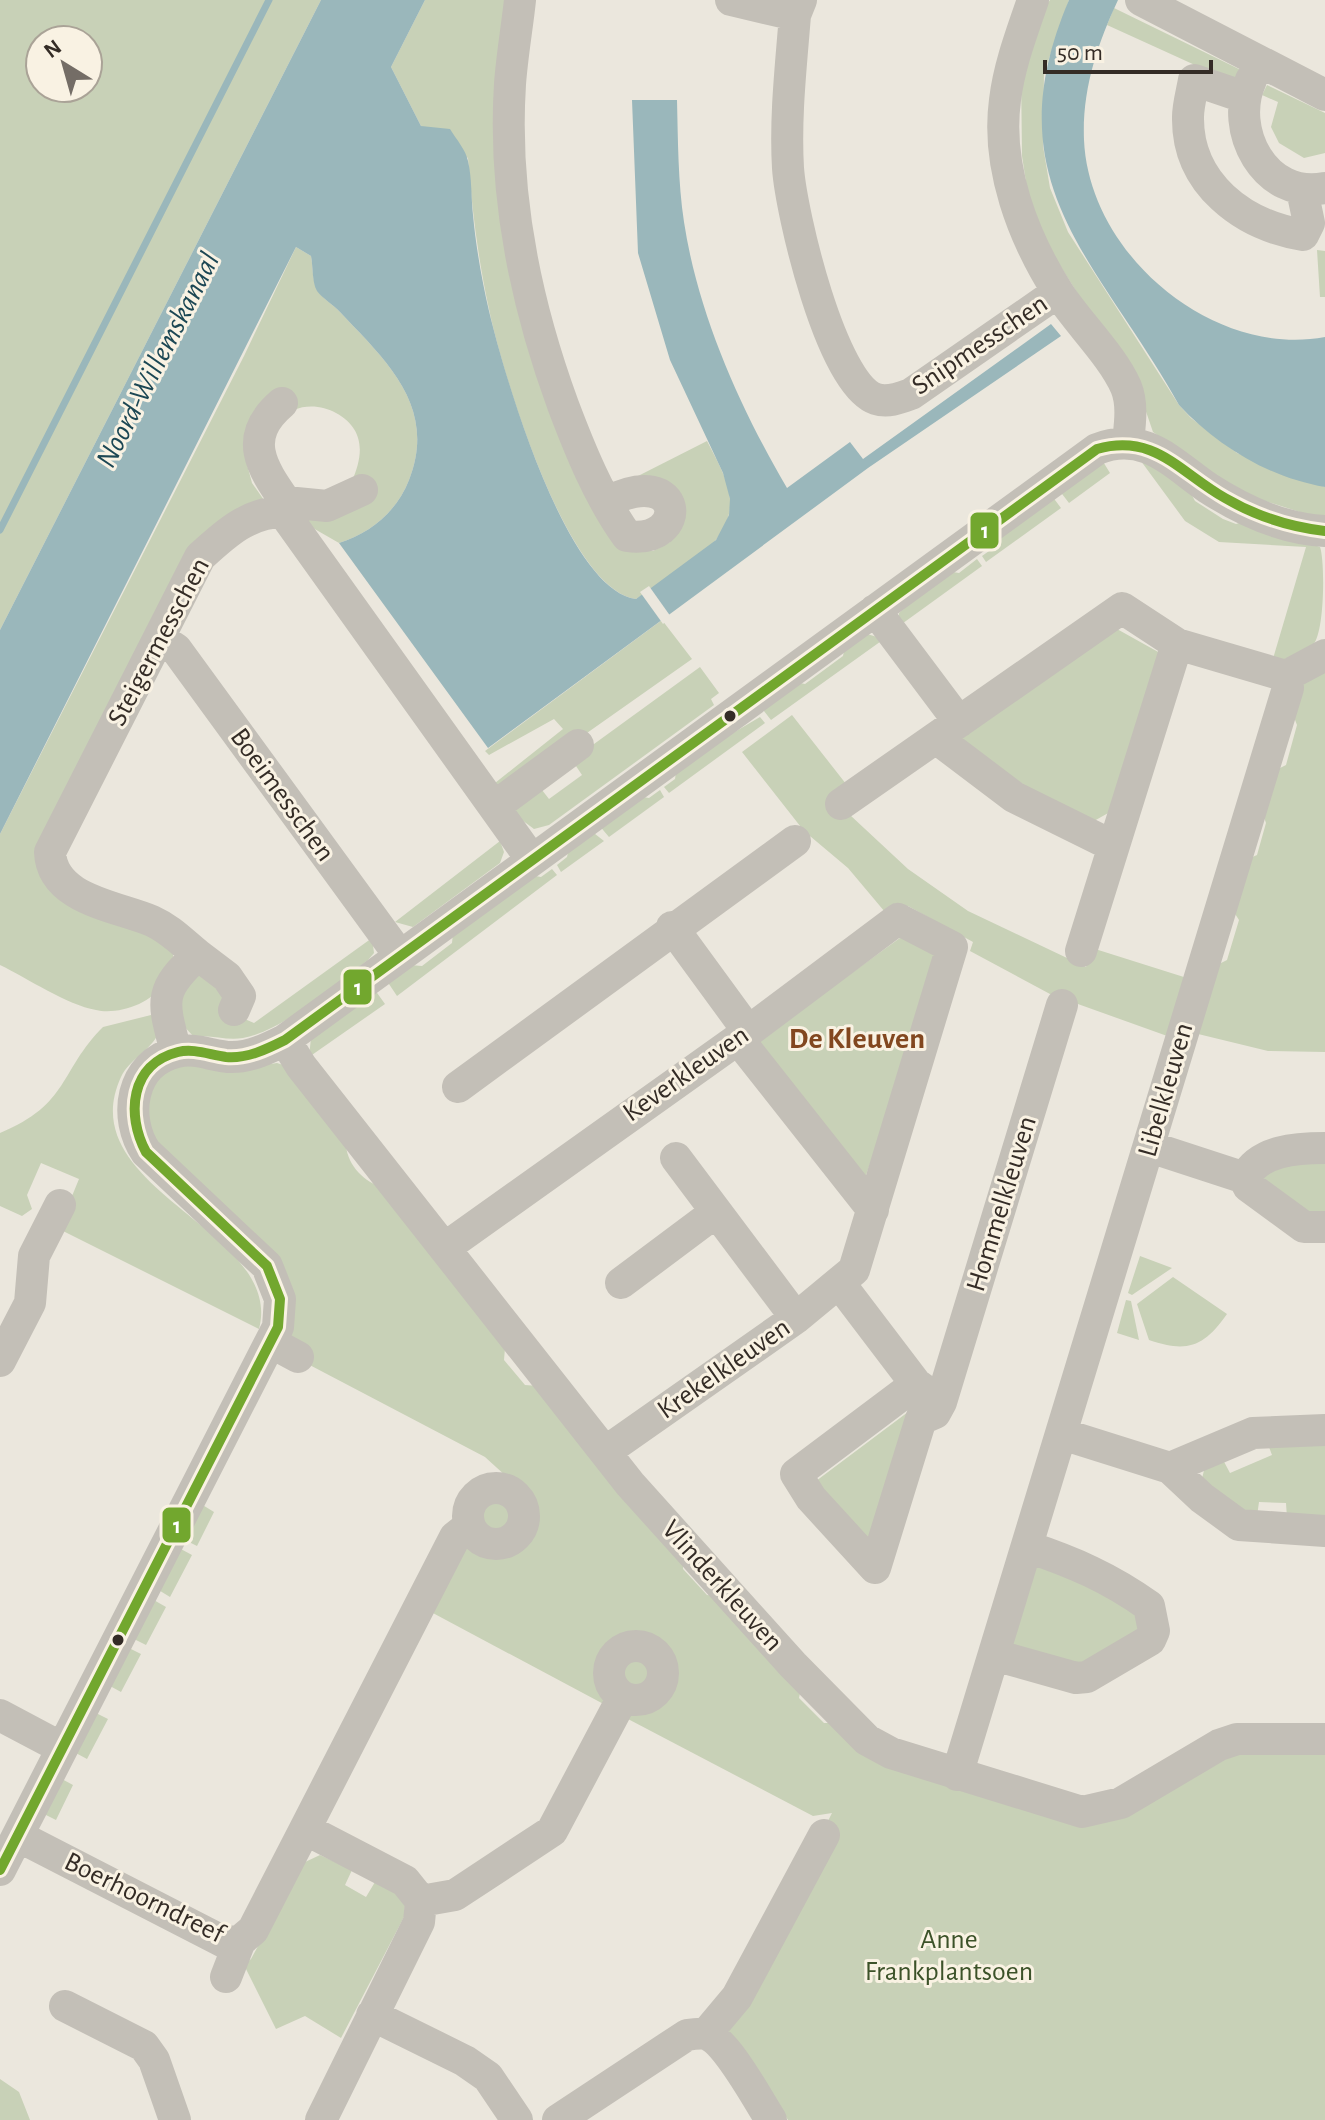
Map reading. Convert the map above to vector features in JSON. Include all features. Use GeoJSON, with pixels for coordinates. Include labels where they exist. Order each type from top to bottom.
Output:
{"type":"FeatureCollection","features":[{"type":"Feature","properties":{"kind":"street"},"geometry":{"type":"LineString","coordinates":[[520,0],[510,86],[511,177],[523,270],[547,360],[576,441],[607,502]]}},
{"type":"Feature","properties":{"kind":"street","name":"Snipmesschen"},"geometry":{"type":"LineString","coordinates":[[731,0],[798,7],[786,117],[788,171],[796,225],[811,282],[855,382],[874,399],[893,400],[911,394],[1058,292]]}},
{"type":"Feature","properties":{"kind":"street"},"geometry":{"type":"LineString","coordinates":[[1033,0],[1005,99],[1005,148],[1023,226],[1058,292],[1126,386],[1131,415],[1128,442]]}},
{"type":"Feature","properties":{"kind":"street"},"geometry":{"type":"LineString","coordinates":[[1158,4],[1259,63],[1325,95]]}},
{"type":"Feature","properties":{"kind":"street"},"geometry":{"type":"LineString","coordinates":[[1244,97],[1194,80],[1188,118],[1193,148],[1206,177],[1225,203],[1250,218],[1282,231],[1303,235],[1309,223],[1314,189],[1288,187],[1252,152],[1242,126],[1244,97],[1259,63]]}},
{"type":"Feature","properties":{"kind":"street"},"geometry":{"type":"LineString","coordinates":[[282,403],[269,414],[260,433],[258,456],[284,507],[532,860]]}},
{"type":"Feature","properties":{"kind":"street"},"geometry":{"type":"LineString","coordinates":[[0,1870],[62,1748],[285,1350],[278,1327],[280,1299],[267,1266],[146,1152],[133,1130],[131,1108],[142,1079],[149,1070],[176,1052],[198,1049],[231,1057],[266,1050],[285,1040],[1087,455],[1108,445],[1128,442],[1153,448],[1208,487],[1259,515],[1325,531]]}},
{"type":"Feature","properties":{"kind":"street","name":"Steigermesschen"},"geometry":{"type":"LineString","coordinates":[[234,1010],[240,996],[227,977],[154,922],[68,888],[50,866],[50,852],[161,639],[200,557],[224,534],[250,518],[284,507],[327,506],[362,490]]}},
{"type":"Feature","properties":{"kind":"street"},"geometry":{"type":"LineString","coordinates":[[841,804],[1122,608],[1177,644],[1286,676],[1325,655]]}},
{"type":"Feature","properties":{"kind":"street"},"geometry":{"type":"LineString","coordinates":[[875,610],[947,730],[1014,797],[1113,846]]}},
{"type":"Feature","properties":{"kind":"street","name":"Boeimesschen"},"geometry":{"type":"LineString","coordinates":[[161,639],[176,649],[400,956]]}},
{"type":"Feature","properties":{"kind":"street"},"geometry":{"type":"LineString","coordinates":[[1081,951],[1177,644]]}},
{"type":"Feature","properties":{"kind":"street","name":"Libelkleuven"},"geometry":{"type":"LineString","coordinates":[[957,1775],[1288,688],[1286,676]]}},
{"type":"Feature","properties":{"kind":"street"},"geometry":{"type":"LineString","coordinates":[[494,807],[578,745]]}},
{"type":"Feature","properties":{"kind":"street"},"geometry":{"type":"LineString","coordinates":[[458,1087],[672,927],[795,841]]}},
{"type":"Feature","properties":{"kind":"street","name":"Keverkleuven"},"geometry":{"type":"LineString","coordinates":[[446,1247],[743,1035],[898,919],[928,932]]}},
{"type":"Feature","properties":{"kind":"street"},"geometry":{"type":"LineString","coordinates":[[672,927],[743,1035],[873,1210]]}},
{"type":"Feature","properties":{"kind":"street","name":"Krekelkleuven"},"geometry":{"type":"LineString","coordinates":[[605,1452],[796,1318],[854,1270],[952,947],[928,932]]}},
{"type":"Feature","properties":{"kind":"street"},"geometry":{"type":"LineString","coordinates":[[176,1052],[164,1003],[165,990],[198,955]]}},
{"type":"Feature","properties":{"kind":"street","name":"Hommelkleuven"},"geometry":{"type":"LineString","coordinates":[[928,1393],[796,1474],[811,1498],[875,1568],[921,1419],[935,1413],[928,1393],[1062,1005]]}},
{"type":"Feature","properties":{"kind":"street","name":"Vlinderkleuven"},"geometry":{"type":"LineString","coordinates":[[285,1040],[301,1066],[605,1452],[793,1665],[867,1740],[891,1753],[1082,1812],[1121,1803],[1219,1745],[1237,1739],[1325,1739]]}},
{"type":"Feature","properties":{"kind":"street"},"geometry":{"type":"LineString","coordinates":[[1150,1147],[1245,1178]]}},
{"type":"Feature","properties":{"kind":"street"},"geometry":{"type":"LineString","coordinates":[[1245,1178],[1257,1161],[1298,1148],[1325,1148]]}},
{"type":"Feature","properties":{"kind":"street"},"geometry":{"type":"LineString","coordinates":[[676,1158],[796,1318]]}},
{"type":"Feature","properties":{"kind":"street"},"geometry":{"type":"LineString","coordinates":[[1245,1178],[1248,1186],[1304,1227],[1325,1227]]}},
{"type":"Feature","properties":{"kind":"street"},"geometry":{"type":"LineString","coordinates":[[621,1283],[716,1212]]}},
{"type":"Feature","properties":{"kind":"street"},"geometry":{"type":"LineString","coordinates":[[0,1361],[30,1303],[34,1256],[48,1213]]}},
{"type":"Feature","properties":{"kind":"street"},"geometry":{"type":"LineString","coordinates":[[840,1284],[928,1393]]}},
{"type":"Feature","properties":{"kind":"street"},"geometry":{"type":"LineString","coordinates":[[1170,1468],[1253,1433],[1325,1430]]}},
{"type":"Feature","properties":{"kind":"street"},"geometry":{"type":"LineString","coordinates":[[1062,1434],[1170,1468],[1202,1498],[1239,1525],[1325,1531]]}},
{"type":"Feature","properties":{"kind":"street","name":"Boerhoorndreef"},"geometry":{"type":"LineString","coordinates":[[18,1836],[224,1942],[240,1941],[253,1930],[455,1537],[469,1526]]}},
{"type":"Feature","properties":{"kind":"street"},"geometry":{"type":"LineString","coordinates":[[994,1655],[1076,1678],[1087,1677],[1150,1640],[1154,1631],[1149,1606],[1118,1583],[1091,1569],[1028,1547]]}},
{"type":"Feature","properties":{"kind":"street"},"geometry":{"type":"LineString","coordinates":[[421,1901],[455,1895],[552,1831],[623,1697]]}},
{"type":"Feature","properties":{"kind":"street"},"geometry":{"type":"LineString","coordinates":[[0,1715],[62,1748]]}},
{"type":"Feature","properties":{"kind":"street"},"geometry":{"type":"LineString","coordinates":[[305,1829],[405,1881],[421,1901],[419,1922],[321,2120]]}},
{"type":"Feature","properties":{"kind":"street"},"geometry":{"type":"LineString","coordinates":[[706,2034],[737,1997],[824,1835]]}},
{"type":"Feature","properties":{"kind":"street"},"geometry":{"type":"LineString","coordinates":[[226,1977],[240,1941]]}},
{"type":"Feature","properties":{"kind":"street"},"geometry":{"type":"LineString","coordinates":[[65,2006],[144,2046],[154,2060],[175,2120]]}},
{"type":"Feature","properties":{"kind":"street"},"geometry":{"type":"LineString","coordinates":[[372,2015],[465,2061],[488,2077],[517,2120]]}},
{"type":"Feature","properties":{"kind":"street"},"geometry":{"type":"LineString","coordinates":[[558,2120],[687,2035],[706,2034],[724,2049],[771,2120]]}},
{"type":"Feature","properties":{"kind":"green space"},"geometry":{"type":"Polygon","coordinates":[[[0,0],[321,0],[0,630],[0,0]]]}},
{"type":"Feature","properties":{"kind":"green space"},"geometry":{"type":"Polygon","coordinates":[[[425,0],[509,0],[508,243],[638,549],[653,551],[670,542],[668,486],[653,476],[638,476],[707,441],[724,476],[730,499],[729,516],[722,532],[682,571],[636,599],[610,587],[586,559],[563,520],[523,426],[496,339],[476,234],[468,158],[421,126],[391,67],[425,0]]]}},
{"type":"Feature","properties":{"kind":"green space"},"geometry":{"type":"Polygon","coordinates":[[[1050,0],[1069,0],[1044,73],[1043,146],[1050,188],[1068,232],[1179,405],[1237,453],[1325,487],[1325,520],[1240,493],[1153,432],[1139,391],[1032,221],[1022,156],[1021,71],[1042,11],[1050,0]]]}},
{"type":"Feature","properties":{"kind":"green space"},"geometry":{"type":"Polygon","coordinates":[[[1114,8],[1245,72],[1241,86],[1107,25],[1114,8]]]}},
{"type":"Feature","properties":{"kind":"green space"},"geometry":{"type":"Polygon","coordinates":[[[1267,85],[1325,113],[1325,153],[1304,158],[1279,143],[1271,127],[1278,102],[1262,95],[1267,85]]]}},
{"type":"Feature","properties":{"kind":"green space"},"geometry":{"type":"Polygon","coordinates":[[[296,247],[311,256],[315,284],[320,294],[374,348],[402,386],[412,407],[417,429],[416,454],[409,480],[398,502],[382,519],[362,533],[339,543],[299,520],[331,520],[346,493],[358,464],[360,450],[358,436],[350,424],[326,409],[310,406],[299,408],[274,424],[245,457],[252,483],[266,503],[232,514],[39,852],[173,949],[173,958],[162,984],[150,997],[114,1011],[85,1007],[0,965],[0,834],[244,356],[296,247]]]}},
{"type":"Feature","properties":{"kind":"green space"},"geometry":{"type":"Polygon","coordinates":[[[1317,250],[1325,251],[1325,297],[1320,297],[1317,250]]]}},
{"type":"Feature","properties":{"kind":"green space"},"geometry":{"type":"Polygon","coordinates":[[[1138,457],[1187,486],[1195,501],[1223,519],[1236,524],[1246,521],[1320,547],[1322,612],[1313,645],[1294,656],[1272,662],[1306,547],[1219,542],[1185,521],[1138,457]]]}},
{"type":"Feature","properties":{"kind":"green space"},"geometry":{"type":"Polygon","coordinates":[[[1102,460],[1110,473],[1069,503],[1059,490],[1102,460]]]}},
{"type":"Feature","properties":{"kind":"green space"},"geometry":{"type":"Polygon","coordinates":[[[1052,496],[1061,508],[986,562],[982,556],[999,544],[1000,532],[1052,496]]]}},
{"type":"Feature","properties":{"kind":"green space"},"geometry":{"type":"Polygon","coordinates":[[[977,559],[982,566],[899,626],[899,613],[947,571],[959,573],[977,559]]]}},
{"type":"Feature","properties":{"kind":"green space"},"geometry":{"type":"Polygon","coordinates":[[[662,620],[692,659],[506,790],[495,783],[563,729],[554,719],[489,755],[485,751],[662,620]]]}},
{"type":"Feature","properties":{"kind":"green space"},"geometry":{"type":"Polygon","coordinates":[[[1117,629],[1160,653],[1110,812],[1094,821],[1078,819],[956,742],[1117,629]]]}},
{"type":"Feature","properties":{"kind":"green space"},"geometry":{"type":"Polygon","coordinates":[[[867,634],[884,639],[771,720],[760,706],[795,682],[805,684],[843,656],[845,646],[867,634]]]}},
{"type":"Feature","properties":{"kind":"green space"},"geometry":{"type":"Polygon","coordinates":[[[1325,665],[1325,1052],[1268,1051],[1194,1033],[1215,966],[1227,960],[1239,920],[1232,909],[1248,859],[1257,855],[1266,823],[1262,811],[1274,771],[1286,765],[1297,725],[1292,712],[1302,681],[1325,665]]]}},
{"type":"Feature","properties":{"kind":"green space"},"geometry":{"type":"Polygon","coordinates":[[[700,667],[719,693],[711,699],[714,705],[549,825],[534,829],[522,820],[517,824],[515,805],[542,790],[549,799],[582,775],[572,760],[700,667]]]}},
{"type":"Feature","properties":{"kind":"green space"},"geometry":{"type":"Polygon","coordinates":[[[792,715],[850,789],[850,815],[908,869],[968,911],[1086,967],[1092,948],[1187,978],[1170,1037],[1050,994],[970,951],[973,942],[908,906],[890,918],[848,868],[804,831],[742,752],[792,715]]]}},
{"type":"Feature","properties":{"kind":"green space"},"geometry":{"type":"Polygon","coordinates":[[[760,717],[765,723],[669,793],[664,787],[675,779],[677,766],[760,717]]]}},
{"type":"Feature","properties":{"kind":"green space"},"geometry":{"type":"Polygon","coordinates":[[[660,790],[664,797],[609,837],[598,824],[637,796],[649,798],[660,790]]]}},
{"type":"Feature","properties":{"kind":"green space"},"geometry":{"type":"Polygon","coordinates":[[[590,830],[604,841],[561,872],[557,865],[567,857],[570,844],[590,830]]]}},
{"type":"Feature","properties":{"kind":"green space"},"geometry":{"type":"Polygon","coordinates":[[[500,841],[504,852],[500,863],[413,927],[395,922],[500,841]]]}},
{"type":"Feature","properties":{"kind":"green space"},"geometry":{"type":"Polygon","coordinates":[[[552,869],[557,875],[397,996],[387,981],[410,965],[422,966],[452,943],[453,933],[530,875],[541,877],[552,869]]]}},
{"type":"Feature","properties":{"kind":"green space"},"geometry":{"type":"Polygon","coordinates":[[[904,935],[944,958],[866,1175],[853,1176],[751,1046],[904,935]]]}},
{"type":"Feature","properties":{"kind":"green space"},"geometry":{"type":"Polygon","coordinates":[[[372,938],[374,953],[368,960],[291,1017],[259,1034],[237,1039],[194,1037],[179,1021],[181,989],[196,975],[207,974],[240,1017],[254,1023],[372,938]]]}},
{"type":"Feature","properties":{"kind":"green space"},"geometry":{"type":"Polygon","coordinates":[[[375,990],[385,1004],[309,1057],[311,1038],[375,990]]]}},
{"type":"Feature","properties":{"kind":"green space"},"geometry":{"type":"Polygon","coordinates":[[[151,1015],[157,1019],[157,1036],[121,1077],[113,1116],[124,1150],[149,1180],[241,1264],[258,1294],[259,1329],[63,1231],[63,1218],[79,1179],[41,1163],[27,1195],[32,1209],[22,1216],[0,1206],[0,1133],[23,1122],[52,1098],[103,1027],[151,1015]]]}},
{"type":"Feature","properties":{"kind":"green space","name":"Anne Frankplantsoen"},"geometry":{"type":"Polygon","coordinates":[[[197,1063],[283,1065],[346,1141],[348,1156],[355,1169],[379,1186],[505,1348],[504,1360],[525,1385],[538,1386],[683,1559],[683,1569],[707,1595],[718,1596],[801,1688],[799,1698],[824,1723],[834,1723],[1040,1814],[1228,1753],[1325,1752],[1325,2120],[788,2120],[725,2026],[832,1813],[813,1816],[628,1719],[635,1706],[653,1704],[664,1696],[673,1678],[672,1664],[665,1652],[654,1644],[641,1639],[628,1640],[616,1647],[606,1667],[611,1708],[431,1612],[465,1544],[487,1550],[506,1550],[515,1547],[529,1534],[534,1523],[528,1496],[485,1457],[283,1351],[294,1319],[227,1216],[209,1194],[166,1154],[149,1127],[149,1097],[159,1080],[174,1068],[197,1063]]]}},
{"type":"Feature","properties":{"kind":"green space"},"geometry":{"type":"Polygon","coordinates":[[[1325,1157],[1325,1218],[1311,1218],[1263,1186],[1264,1172],[1325,1157]]]}},
{"type":"Feature","properties":{"kind":"green space"},"geometry":{"type":"Polygon","coordinates":[[[1140,1256],[1172,1268],[1132,1295],[1128,1293],[1140,1256]]]}},
{"type":"Feature","properties":{"kind":"green space"},"geometry":{"type":"Polygon","coordinates":[[[1173,1277],[1227,1314],[1210,1334],[1194,1344],[1174,1346],[1149,1340],[1137,1304],[1173,1277]]]}},
{"type":"Feature","properties":{"kind":"green space"},"geometry":{"type":"Polygon","coordinates":[[[1126,1300],[1131,1301],[1139,1340],[1117,1333],[1126,1300]]]}},
{"type":"Feature","properties":{"kind":"green space"},"geometry":{"type":"Polygon","coordinates":[[[916,1406],[867,1550],[812,1484],[916,1406]]]}},
{"type":"Feature","properties":{"kind":"green space"},"geometry":{"type":"Polygon","coordinates":[[[1266,1439],[1325,1443],[1325,1515],[1317,1519],[1287,1518],[1286,1503],[1259,1502],[1257,1516],[1238,1514],[1201,1483],[1205,1466],[1222,1458],[1230,1473],[1272,1455],[1266,1439]]]}},
{"type":"Feature","properties":{"kind":"green space"},"geometry":{"type":"Polygon","coordinates":[[[497,1498],[510,1503],[515,1516],[510,1529],[497,1534],[484,1529],[479,1516],[484,1503],[497,1498]]]}},
{"type":"Feature","properties":{"kind":"green space"},"geometry":{"type":"Polygon","coordinates":[[[201,1504],[214,1512],[197,1546],[183,1539],[201,1504]]]}},
{"type":"Feature","properties":{"kind":"green space"},"geometry":{"type":"Polygon","coordinates":[[[179,1548],[192,1555],[170,1597],[157,1589],[179,1548]]]}},
{"type":"Feature","properties":{"kind":"green space"},"geometry":{"type":"Polygon","coordinates":[[[1035,1560],[1095,1579],[1147,1623],[1090,1666],[1008,1651],[1035,1560]]]}},
{"type":"Feature","properties":{"kind":"green space"},"geometry":{"type":"Polygon","coordinates":[[[152,1599],[166,1607],[146,1645],[132,1638],[152,1599]]]}},
{"type":"Feature","properties":{"kind":"green space"},"geometry":{"type":"Polygon","coordinates":[[[127,1647],[141,1654],[121,1692],[110,1686],[127,1647]]]}},
{"type":"Feature","properties":{"kind":"green space"},"geometry":{"type":"Polygon","coordinates":[[[639,1654],[653,1660],[659,1674],[653,1688],[639,1694],[625,1688],[619,1674],[625,1660],[639,1654]]]}},
{"type":"Feature","properties":{"kind":"green space"},"geometry":{"type":"Polygon","coordinates":[[[94,1712],[108,1719],[87,1759],[74,1752],[94,1712]]]}},
{"type":"Feature","properties":{"kind":"green space"},"geometry":{"type":"Polygon","coordinates":[[[60,1778],[73,1785],[56,1820],[42,1813],[60,1778]]]}},
{"type":"Feature","properties":{"kind":"green space"},"geometry":{"type":"Polygon","coordinates":[[[320,1855],[352,1870],[345,1885],[366,1897],[375,1882],[396,1892],[405,1905],[404,1917],[341,2038],[305,2016],[276,2029],[244,1965],[251,1959],[303,1863],[320,1855]]]}},
{"type":"Feature","properties":{"kind":"green space"},"geometry":{"type":"Polygon","coordinates":[[[0,2079],[19,2092],[30,2120],[0,2120],[0,2079]]]}},
{"type":"Feature","properties":{"kind":"water","name":"Noord-Willemskanaal"},"geometry":{"type":"Polygon","coordinates":[[[321,0],[425,0],[391,67],[421,126],[450,129],[467,157],[486,300],[524,427],[563,521],[586,559],[610,587],[636,599],[716,540],[729,515],[730,499],[723,473],[670,360],[638,253],[632,100],[677,100],[682,207],[699,291],[737,393],[787,488],[850,442],[863,459],[1051,324],[1061,336],[868,468],[488,748],[339,543],[372,527],[398,502],[409,480],[416,454],[417,429],[412,407],[402,386],[374,348],[317,291],[311,256],[296,247],[0,834],[0,630],[321,0]]]}},
{"type":"Feature","properties":{"kind":"water"},"geometry":{"type":"Polygon","coordinates":[[[1069,0],[1118,0],[1092,68],[1084,140],[1091,182],[1108,222],[1133,258],[1164,289],[1200,314],[1240,331],[1282,339],[1325,337],[1325,487],[1284,476],[1246,458],[1210,434],[1179,405],[1088,261],[1064,216],[1048,170],[1042,120],[1048,64],[1069,0]]]}},
{"type":"Feature","properties":{"kind":"pier"},"geometry":{"type":"Polygon","coordinates":[[[649,586],[671,617],[663,624],[640,592],[649,586]]]}},
{"type":"Feature","properties":{"kind":"waterway"},"geometry":{"type":"LineString","coordinates":[[0,530],[269,0]]}},
{"type":"Feature","properties":{"kind":"transit line","name":"1"},"geometry":{"type":"LineString","coordinates":[[0,1870],[278,1327],[280,1299],[267,1266],[146,1152],[136,1122],[135,1107],[136,1093],[150,1067],[178,1052],[242,1056],[285,1040],[1097,449],[1117,445],[1151,451],[1249,510],[1286,524],[1325,531]]}},
{"type":"Feature","properties":{"kind":"district","name":"De Kleuven"},"geometry":{"type":"Point","coordinates":[857,1039]}}]}
